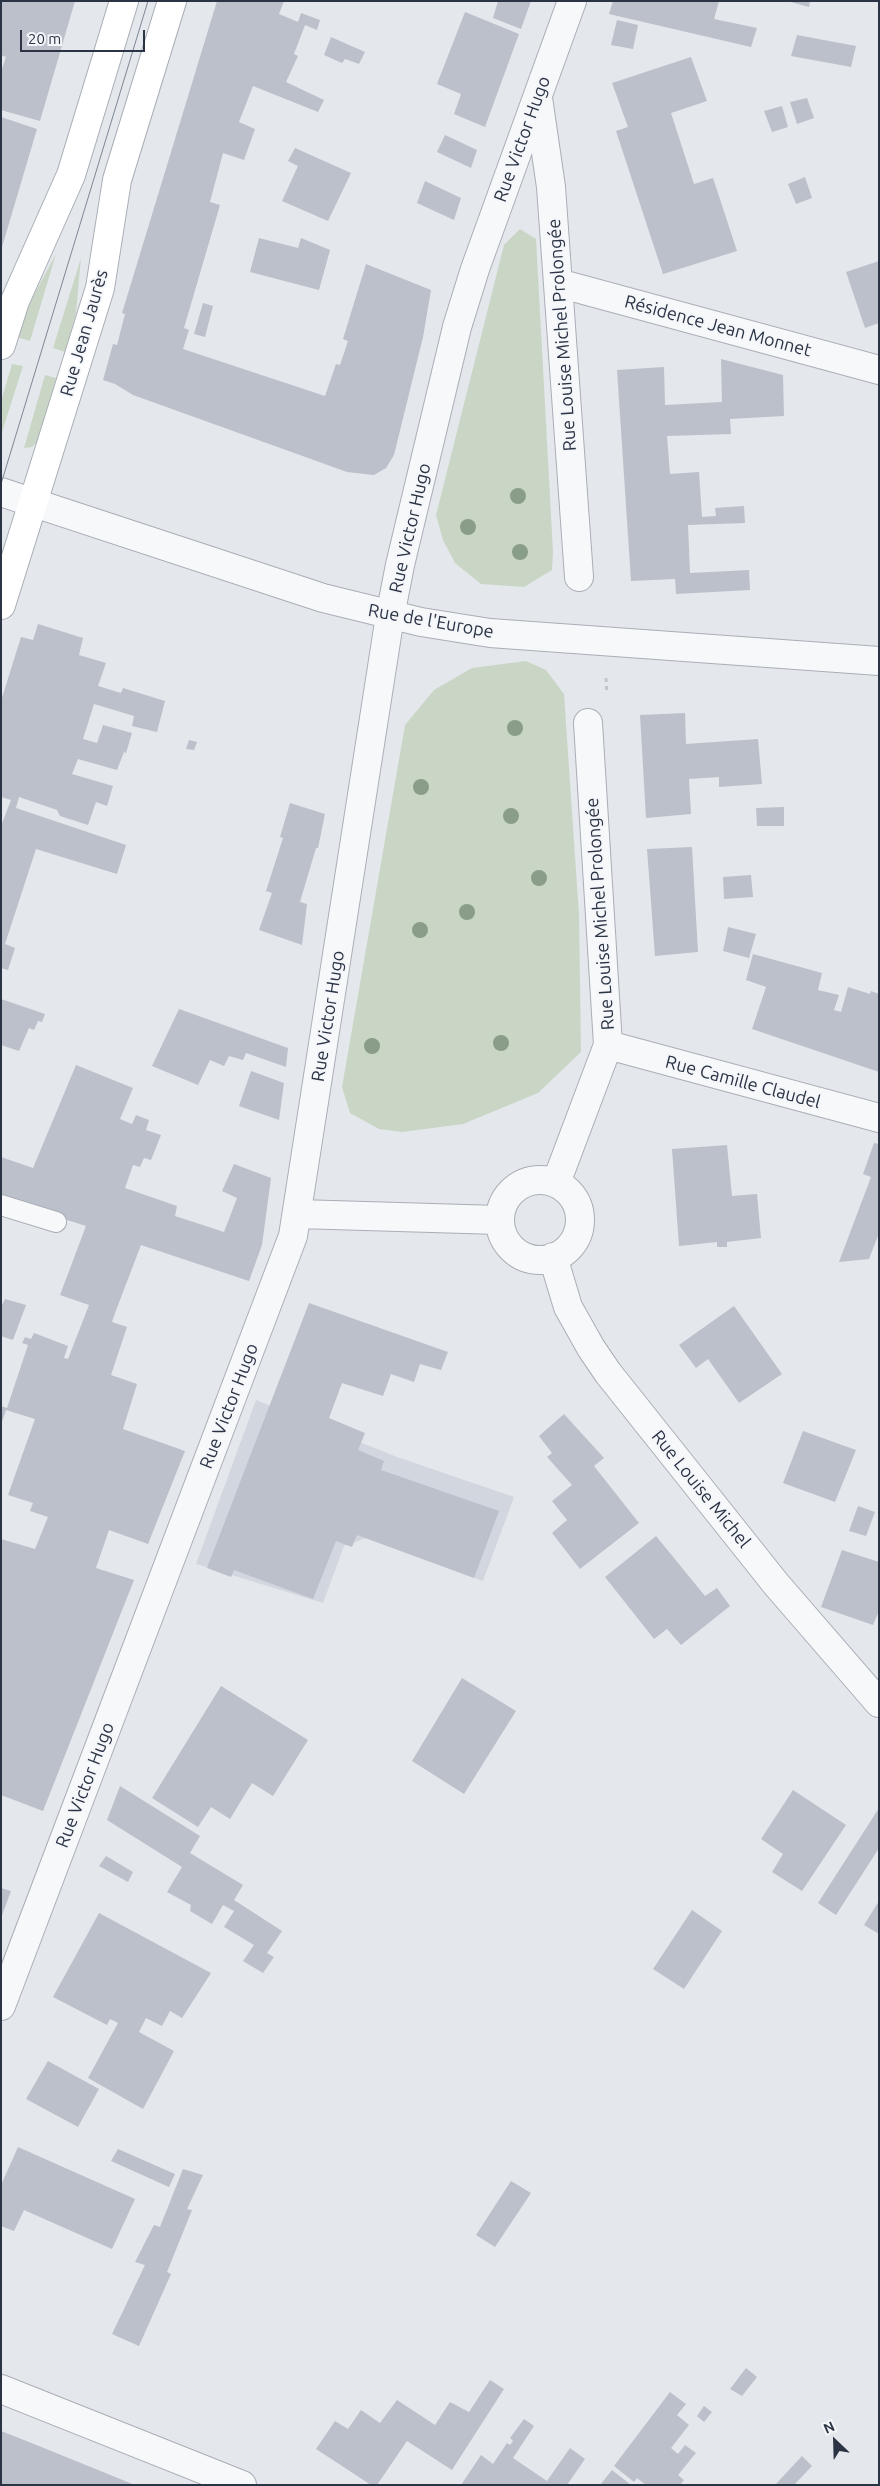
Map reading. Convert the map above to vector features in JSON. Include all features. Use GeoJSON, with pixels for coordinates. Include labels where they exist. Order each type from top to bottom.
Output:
{"type":"FeatureCollection","features":[{"type":"Feature","properties":{"kind":"main road"},"geometry":{"type":"LineString","coordinates":[[1,344],[17,294],[71,175],[124,1]]}},
{"type":"Feature","properties":{"kind":"main road","name":"Rue Jean Jaurès"},"geometry":{"type":"LineString","coordinates":[[1,605],[100,288],[117,180],[172,1]]}},
{"type":"Feature","properties":{"kind":"street","name":"Rue Victor Hugo"},"geometry":{"type":"LineString","coordinates":[[1,2006],[288,1252],[298,1214],[390,616],[400,566],[457,327],[475,269],[572,1]]}},
{"type":"Feature","properties":{"kind":"street","name":"Rue Louise Michel Prolongée"},"geometry":{"type":"LineString","coordinates":[[537,94],[551,187],[579,577]]}},
{"type":"Feature","properties":{"kind":"street","name":"Résidence Jean Monnet"},"geometry":{"type":"LineString","coordinates":[[558,283],[879,370]]}},
{"type":"Feature","properties":{"kind":"street","name":"Rue de l'Europe"},"geometry":{"type":"LineString","coordinates":[[1,492],[323,598],[390,616],[490,633],[879,661]]}},
{"type":"Feature","properties":{"kind":"street","name":"Rue Louise Michel Prolongée"},"geometry":{"type":"LineString","coordinates":[[556,1183],[608,1045],[588,723]]}},
{"type":"Feature","properties":{"kind":"street","name":"Rue Camille Claudel"},"geometry":{"type":"LineString","coordinates":[[608,1045],[879,1118]]}},
{"type":"Feature","properties":{"kind":"street"},"geometry":{"type":"LineString","coordinates":[[543,1180],[556,1183],[568,1191],[576,1202],[579,1214],[579,1228],[570,1245],[553,1257],[535,1259],[517,1253],[508,1244],[502,1233],[499,1220],[502,1207],[508,1195],[518,1186],[530,1181],[543,1180]]}},
{"type":"Feature","properties":{"kind":"street"},"geometry":{"type":"LineString","coordinates":[[298,1214],[499,1220]]}},
{"type":"Feature","properties":{"kind":"street","name":"Rue Louise Michel"},"geometry":{"type":"LineString","coordinates":[[553,1257],[568,1307],[590,1348],[608,1373],[776,1584],[879,1703]]}},
{"type":"Feature","properties":{"kind":"street"},"geometry":{"type":"LineString","coordinates":[[1,2389],[242,2485]]}},
{"type":"Feature","properties":{"kind":"lane"},"geometry":{"type":"LineString","coordinates":[[1,1205],[56,1222]]}},
{"type":"Feature","properties":{"kind":"path"},"geometry":{"type":"LineString","coordinates":[[588,723],[607,699],[606,642]]}},
{"type":"Feature","properties":{"kind":"shaded area"},"geometry":{"type":"Polygon","coordinates":[[[256,1400],[397,1457],[514,1497],[483,1581],[366,1538],[344,1546],[323,1603],[196,1564],[256,1400]]]}},
{"type":"Feature","properties":{"kind":"green space"},"geometry":{"type":"Polygon","coordinates":[[[520,229],[536,239],[553,552],[552,570],[524,587],[481,584],[455,563],[443,540],[436,515],[504,245],[520,229]]]}},
{"type":"Feature","properties":{"kind":"green space"},"geometry":{"type":"Polygon","coordinates":[[[56,254],[30,341],[16,337],[30,302],[56,254]]]}},
{"type":"Feature","properties":{"kind":"green space"},"geometry":{"type":"Polygon","coordinates":[[[81,258],[76,313],[65,352],[53,348],[81,258]]]}},
{"type":"Feature","properties":{"kind":"green space"},"geometry":{"type":"Polygon","coordinates":[[[12,364],[23,366],[1,435],[1,401],[12,364]]]}},
{"type":"Feature","properties":{"kind":"green space"},"geometry":{"type":"Polygon","coordinates":[[[45,375],[56,378],[38,441],[32,447],[24,448],[45,375]]]}},
{"type":"Feature","properties":{"kind":"green space"},"geometry":{"type":"Polygon","coordinates":[[[526,661],[546,670],[564,694],[579,915],[581,1052],[538,1093],[463,1124],[402,1132],[379,1129],[350,1113],[342,1087],[405,725],[434,690],[472,668],[526,661]]]}},
{"type":"Feature","properties":{"kind":"building"},"geometry":{"type":"Polygon","coordinates":[[[1,1],[75,1],[40,121],[1,110],[1,72],[6,57],[1,55],[1,1]]]}},
{"type":"Feature","properties":{"kind":"building"},"geometry":{"type":"Polygon","coordinates":[[[217,1],[284,1],[279,14],[298,22],[301,13],[320,20],[317,30],[305,25],[294,54],[298,56],[286,82],[324,100],[318,112],[253,86],[239,122],[255,129],[244,160],[223,153],[210,202],[220,205],[184,328],[189,330],[183,349],[325,396],[336,364],[340,365],[348,341],[343,339],[366,264],[431,290],[423,337],[394,455],[386,468],[374,475],[347,472],[133,395],[115,384],[103,380],[113,344],[117,345],[125,314],[122,313],[217,1]]]}},
{"type":"Feature","properties":{"kind":"building"},"geometry":{"type":"Polygon","coordinates":[[[498,1],[531,1],[521,29],[493,18],[498,1]]]}},
{"type":"Feature","properties":{"kind":"building"},"geometry":{"type":"Polygon","coordinates":[[[613,1],[719,1],[714,19],[757,28],[751,47],[609,14],[613,1]]]}},
{"type":"Feature","properties":{"kind":"building"},"geometry":{"type":"Polygon","coordinates":[[[787,1],[810,1],[809,7],[787,1]]]}},
{"type":"Feature","properties":{"kind":"building"},"geometry":{"type":"Polygon","coordinates":[[[465,12],[519,34],[485,127],[454,114],[461,94],[437,84],[465,12]]]}},
{"type":"Feature","properties":{"kind":"building"},"geometry":{"type":"Polygon","coordinates":[[[617,20],[638,25],[633,49],[611,45],[617,20]]]}},
{"type":"Feature","properties":{"kind":"building"},"geometry":{"type":"Polygon","coordinates":[[[797,35],[856,46],[851,67],[791,56],[797,35]]]}},
{"type":"Feature","properties":{"kind":"building"},"geometry":{"type":"Polygon","coordinates":[[[331,37],[365,52],[359,64],[345,59],[342,63],[324,55],[331,37]]]}},
{"type":"Feature","properties":{"kind":"building"},"geometry":{"type":"Polygon","coordinates":[[[691,57],[707,101],[671,113],[694,184],[713,178],[737,251],[663,274],[616,131],[628,127],[612,83],[691,57]]]}},
{"type":"Feature","properties":{"kind":"building"},"geometry":{"type":"Polygon","coordinates":[[[807,98],[814,118],[797,124],[790,102],[807,98]]]}},
{"type":"Feature","properties":{"kind":"building"},"geometry":{"type":"Polygon","coordinates":[[[782,106],[788,127],[772,132],[764,111],[782,106]]]}},
{"type":"Feature","properties":{"kind":"building"},"geometry":{"type":"Polygon","coordinates":[[[1,117],[37,129],[2,247],[1,247],[1,117]]]}},
{"type":"Feature","properties":{"kind":"building"},"geometry":{"type":"Polygon","coordinates":[[[445,135],[477,150],[471,168],[437,152],[445,135]]]}},
{"type":"Feature","properties":{"kind":"building"},"geometry":{"type":"Polygon","coordinates":[[[295,148],[351,173],[328,221],[282,201],[298,166],[288,161],[295,148]]]}},
{"type":"Feature","properties":{"kind":"building"},"geometry":{"type":"Polygon","coordinates":[[[805,177],[812,198],[796,204],[788,184],[805,177]]]}},
{"type":"Feature","properties":{"kind":"building"},"geometry":{"type":"Polygon","coordinates":[[[425,181],[461,198],[454,220],[417,203],[425,181]]]}},
{"type":"Feature","properties":{"kind":"building"},"geometry":{"type":"Polygon","coordinates":[[[259,238],[298,248],[301,238],[330,250],[319,290],[250,272],[259,238]]]}},
{"type":"Feature","properties":{"kind":"building"},"geometry":{"type":"Polygon","coordinates":[[[879,261],[879,323],[865,328],[846,272],[879,261]]]}},
{"type":"Feature","properties":{"kind":"building"},"geometry":{"type":"Polygon","coordinates":[[[203,303],[213,306],[205,337],[194,334],[203,303]]]}},
{"type":"Feature","properties":{"kind":"building"},"geometry":{"type":"Polygon","coordinates":[[[721,359],[783,375],[784,416],[730,419],[731,434],[667,436],[670,474],[699,472],[702,517],[716,516],[715,508],[744,506],[745,523],[688,525],[690,573],[749,570],[750,590],[676,594],[675,579],[631,581],[617,370],[664,367],[665,405],[722,402],[721,359]]]}},
{"type":"Feature","properties":{"kind":"building"},"geometry":{"type":"Polygon","coordinates":[[[38,624],[83,638],[79,655],[106,663],[98,686],[121,693],[123,688],[165,701],[157,732],[132,726],[134,716],[94,704],[83,739],[97,743],[103,725],[132,733],[126,753],[124,752],[117,770],[78,759],[72,774],[113,786],[107,806],[96,802],[88,825],[60,816],[57,810],[19,797],[16,808],[126,845],[117,874],[36,849],[5,944],[15,948],[8,970],[1,968],[1,826],[11,800],[1,797],[1,701],[21,637],[33,640],[38,624]]]}},
{"type":"Feature","properties":{"kind":"building"},"geometry":{"type":"Polygon","coordinates":[[[685,713],[686,744],[758,739],[762,784],[719,787],[719,777],[689,779],[691,814],[646,818],[640,715],[685,713]]]}},
{"type":"Feature","properties":{"kind":"building"},"geometry":{"type":"Polygon","coordinates":[[[189,740],[197,742],[194,750],[186,749],[189,740]]]}},
{"type":"Feature","properties":{"kind":"building"},"geometry":{"type":"Polygon","coordinates":[[[290,803],[325,814],[318,848],[316,848],[300,902],[307,904],[302,945],[259,930],[272,893],[266,891],[283,838],[280,837],[290,803]]]}},
{"type":"Feature","properties":{"kind":"building"},"geometry":{"type":"Polygon","coordinates":[[[784,807],[784,826],[757,826],[756,808],[784,807]]]}},
{"type":"Feature","properties":{"kind":"building"},"geometry":{"type":"Polygon","coordinates":[[[692,847],[698,952],[655,956],[647,849],[692,847]]]}},
{"type":"Feature","properties":{"kind":"building"},"geometry":{"type":"Polygon","coordinates":[[[751,875],[753,897],[724,899],[723,877],[751,875]]]}},
{"type":"Feature","properties":{"kind":"building"},"geometry":{"type":"Polygon","coordinates":[[[728,927],[756,934],[749,958],[723,951],[728,927]]]}},
{"type":"Feature","properties":{"kind":"building"},"geometry":{"type":"Polygon","coordinates":[[[753,954],[822,973],[818,990],[839,995],[834,1010],[841,1012],[848,987],[870,994],[871,991],[879,994],[879,1072],[752,1029],[766,987],[746,980],[753,954]]]}},
{"type":"Feature","properties":{"kind":"building"},"geometry":{"type":"Polygon","coordinates":[[[1,999],[45,1014],[42,1022],[38,1021],[34,1030],[29,1028],[19,1051],[1,1045],[1,999]]]}},
{"type":"Feature","properties":{"kind":"building"},"geometry":{"type":"Polygon","coordinates":[[[179,1009],[288,1048],[286,1067],[246,1053],[243,1060],[229,1056],[224,1066],[210,1060],[198,1085],[152,1066],[179,1009]]]}},
{"type":"Feature","properties":{"kind":"building"},"geometry":{"type":"Polygon","coordinates":[[[76,1065],[133,1088],[120,1119],[132,1124],[136,1115],[149,1120],[146,1130],[161,1135],[151,1160],[144,1158],[140,1167],[133,1165],[125,1188],[177,1206],[175,1216],[224,1232],[237,1198],[222,1191],[234,1164],[271,1178],[262,1245],[249,1281],[141,1245],[115,1313],[112,1322],[127,1327],[111,1375],[137,1384],[123,1429],[185,1451],[148,1544],[109,1530],[96,1568],[134,1580],[43,1811],[1,1795],[1,1539],[35,1549],[48,1517],[30,1511],[33,1503],[8,1495],[35,1419],[6,1410],[1,1425],[1,1406],[7,1408],[28,1345],[22,1343],[25,1337],[31,1339],[34,1333],[68,1346],[64,1358],[68,1359],[89,1305],[60,1295],[86,1226],[1,1199],[1,1157],[33,1168],[76,1065]]]}},
{"type":"Feature","properties":{"kind":"building"},"geometry":{"type":"Polygon","coordinates":[[[251,1071],[284,1083],[279,1120],[239,1106],[251,1071]]]}},
{"type":"Feature","properties":{"kind":"building"},"geometry":{"type":"Polygon","coordinates":[[[874,1143],[879,1144],[879,1233],[869,1259],[839,1262],[871,1177],[863,1174],[874,1143]]]}},
{"type":"Feature","properties":{"kind":"building"},"geometry":{"type":"Polygon","coordinates":[[[727,1145],[732,1196],[757,1194],[761,1238],[727,1242],[727,1247],[717,1247],[717,1242],[679,1246],[672,1149],[727,1145]]]}},
{"type":"Feature","properties":{"kind":"building"},"geometry":{"type":"Polygon","coordinates":[[[5,1299],[26,1305],[13,1340],[1,1336],[1,1307],[5,1299]]]}},
{"type":"Feature","properties":{"kind":"building"},"geometry":{"type":"Polygon","coordinates":[[[309,1303],[448,1352],[441,1370],[420,1364],[414,1382],[391,1374],[383,1396],[342,1383],[329,1418],[365,1433],[358,1450],[384,1461],[381,1470],[499,1511],[474,1578],[357,1535],[352,1547],[336,1541],[313,1599],[234,1570],[231,1577],[207,1568],[309,1303]]]}},
{"type":"Feature","properties":{"kind":"building"},"geometry":{"type":"Polygon","coordinates":[[[734,1306],[782,1374],[739,1403],[708,1359],[696,1368],[679,1345],[734,1306]]]}},
{"type":"Feature","properties":{"kind":"building"},"geometry":{"type":"Polygon","coordinates":[[[564,1414],[604,1458],[594,1466],[639,1523],[580,1569],[552,1533],[567,1520],[552,1501],[572,1485],[547,1457],[552,1453],[539,1436],[564,1414]]]}},
{"type":"Feature","properties":{"kind":"building"},"geometry":{"type":"Polygon","coordinates":[[[803,1431],[856,1450],[835,1502],[783,1483],[803,1431]]]}},
{"type":"Feature","properties":{"kind":"building"},"geometry":{"type":"Polygon","coordinates":[[[858,1506],[875,1512],[866,1536],[849,1531],[858,1506]]]}},
{"type":"Feature","properties":{"kind":"building"},"geometry":{"type":"Polygon","coordinates":[[[656,1536],[705,1596],[717,1588],[730,1606],[681,1645],[667,1629],[654,1639],[605,1577],[656,1536]]]}},
{"type":"Feature","properties":{"kind":"building"},"geometry":{"type":"Polygon","coordinates":[[[842,1550],[879,1562],[879,1611],[873,1625],[821,1607],[842,1550]]]}},
{"type":"Feature","properties":{"kind":"building"},"geometry":{"type":"Polygon","coordinates":[[[462,1678],[516,1711],[464,1794],[412,1761],[462,1678]]]}},
{"type":"Feature","properties":{"kind":"building"},"geometry":{"type":"Polygon","coordinates":[[[221,1686],[308,1740],[273,1796],[252,1783],[230,1819],[211,1807],[198,1827],[152,1798],[221,1686]]]}},
{"type":"Feature","properties":{"kind":"building"},"geometry":{"type":"Polygon","coordinates":[[[120,1786],[200,1836],[190,1853],[243,1885],[234,1900],[282,1931],[267,1953],[274,1957],[263,1973],[243,1961],[254,1945],[224,1927],[234,1911],[223,1905],[212,1924],[190,1911],[191,1905],[167,1892],[182,1867],[107,1820],[120,1786]]]}},
{"type":"Feature","properties":{"kind":"building"},"geometry":{"type":"Polygon","coordinates":[[[793,1790],[846,1825],[802,1891],[772,1872],[783,1854],[761,1839],[793,1790]]]}},
{"type":"Feature","properties":{"kind":"building"},"geometry":{"type":"Polygon","coordinates":[[[879,1808],[879,1848],[836,1915],[818,1903],[879,1808]]]}},
{"type":"Feature","properties":{"kind":"building"},"geometry":{"type":"Polygon","coordinates":[[[106,1856],[133,1872],[128,1882],[99,1866],[106,1856]]]}},
{"type":"Feature","properties":{"kind":"building"},"geometry":{"type":"Polygon","coordinates":[[[1,1888],[11,1891],[1,1918],[1,1888]]]}},
{"type":"Feature","properties":{"kind":"building"},"geometry":{"type":"Polygon","coordinates":[[[879,1901],[879,1934],[864,1925],[879,1901]]]}},
{"type":"Feature","properties":{"kind":"building"},"geometry":{"type":"Polygon","coordinates":[[[692,1910],[722,1931],[684,1989],[653,1969],[692,1910]]]}},
{"type":"Feature","properties":{"kind":"building"},"geometry":{"type":"Polygon","coordinates":[[[99,1913],[211,1973],[182,2018],[170,2011],[162,2026],[146,2018],[139,2032],[174,2051],[143,2109],[88,2078],[118,2023],[110,2019],[107,2025],[53,1997],[99,1913]]]}},
{"type":"Feature","properties":{"kind":"building"},"geometry":{"type":"Polygon","coordinates":[[[48,2061],[99,2089],[78,2127],[26,2099],[48,2061]]]}},
{"type":"Feature","properties":{"kind":"building"},"geometry":{"type":"Polygon","coordinates":[[[18,2147],[135,2199],[112,2249],[24,2210],[14,2231],[1,2226],[1,2185],[18,2147]]]}},
{"type":"Feature","properties":{"kind":"building"},"geometry":{"type":"Polygon","coordinates":[[[118,2149],[175,2174],[169,2187],[111,2161],[118,2149]]]}},
{"type":"Feature","properties":{"kind":"building"},"geometry":{"type":"Polygon","coordinates":[[[183,2169],[203,2175],[187,2209],[192,2210],[167,2272],[171,2274],[139,2346],[112,2334],[145,2265],[135,2262],[154,2225],[160,2227],[183,2169]]]}},
{"type":"Feature","properties":{"kind":"building"},"geometry":{"type":"Polygon","coordinates":[[[511,2181],[531,2193],[495,2247],[476,2235],[511,2181]]]}},
{"type":"Feature","properties":{"kind":"building"},"geometry":{"type":"Polygon","coordinates":[[[746,2368],[757,2377],[742,2396],[730,2389],[746,2368]]]}},
{"type":"Feature","properties":{"kind":"building"},"geometry":{"type":"Polygon","coordinates":[[[490,2380],[504,2389],[452,2470],[407,2441],[377,2485],[371,2485],[316,2449],[335,2421],[348,2429],[361,2410],[380,2423],[397,2400],[435,2425],[450,2402],[469,2412],[490,2380]]]}},
{"type":"Feature","properties":{"kind":"building"},"geometry":{"type":"Polygon","coordinates":[[[670,2392],[686,2404],[677,2415],[689,2425],[671,2448],[678,2454],[685,2445],[696,2453],[678,2475],[684,2480],[680,2485],[646,2485],[637,2478],[634,2482],[614,2466],[670,2392]]]}},
{"type":"Feature","properties":{"kind":"building"},"geometry":{"type":"Polygon","coordinates":[[[704,2406],[712,2412],[704,2422],[697,2416],[704,2406]]]}},
{"type":"Feature","properties":{"kind":"building"},"geometry":{"type":"Polygon","coordinates":[[[524,2419],[534,2426],[513,2458],[547,2481],[570,2448],[585,2459],[567,2485],[461,2485],[481,2455],[493,2464],[507,2443],[510,2445],[513,2441],[510,2438],[524,2419]]]}},
{"type":"Feature","properties":{"kind":"building"},"geometry":{"type":"Polygon","coordinates":[[[1,2431],[29,2442],[135,2485],[1,2485],[1,2431]]]}},
{"type":"Feature","properties":{"kind":"building"},"geometry":{"type":"Polygon","coordinates":[[[802,2456],[812,2466],[794,2485],[775,2485],[802,2456]]]}},
{"type":"Feature","properties":{"kind":"building"},"geometry":{"type":"Polygon","coordinates":[[[612,2470],[631,2485],[600,2485],[612,2470]]]}},
{"type":"Feature","properties":{"kind":"tram line"},"geometry":{"type":"LineString","coordinates":[[1,484],[148,1]]}}]}
